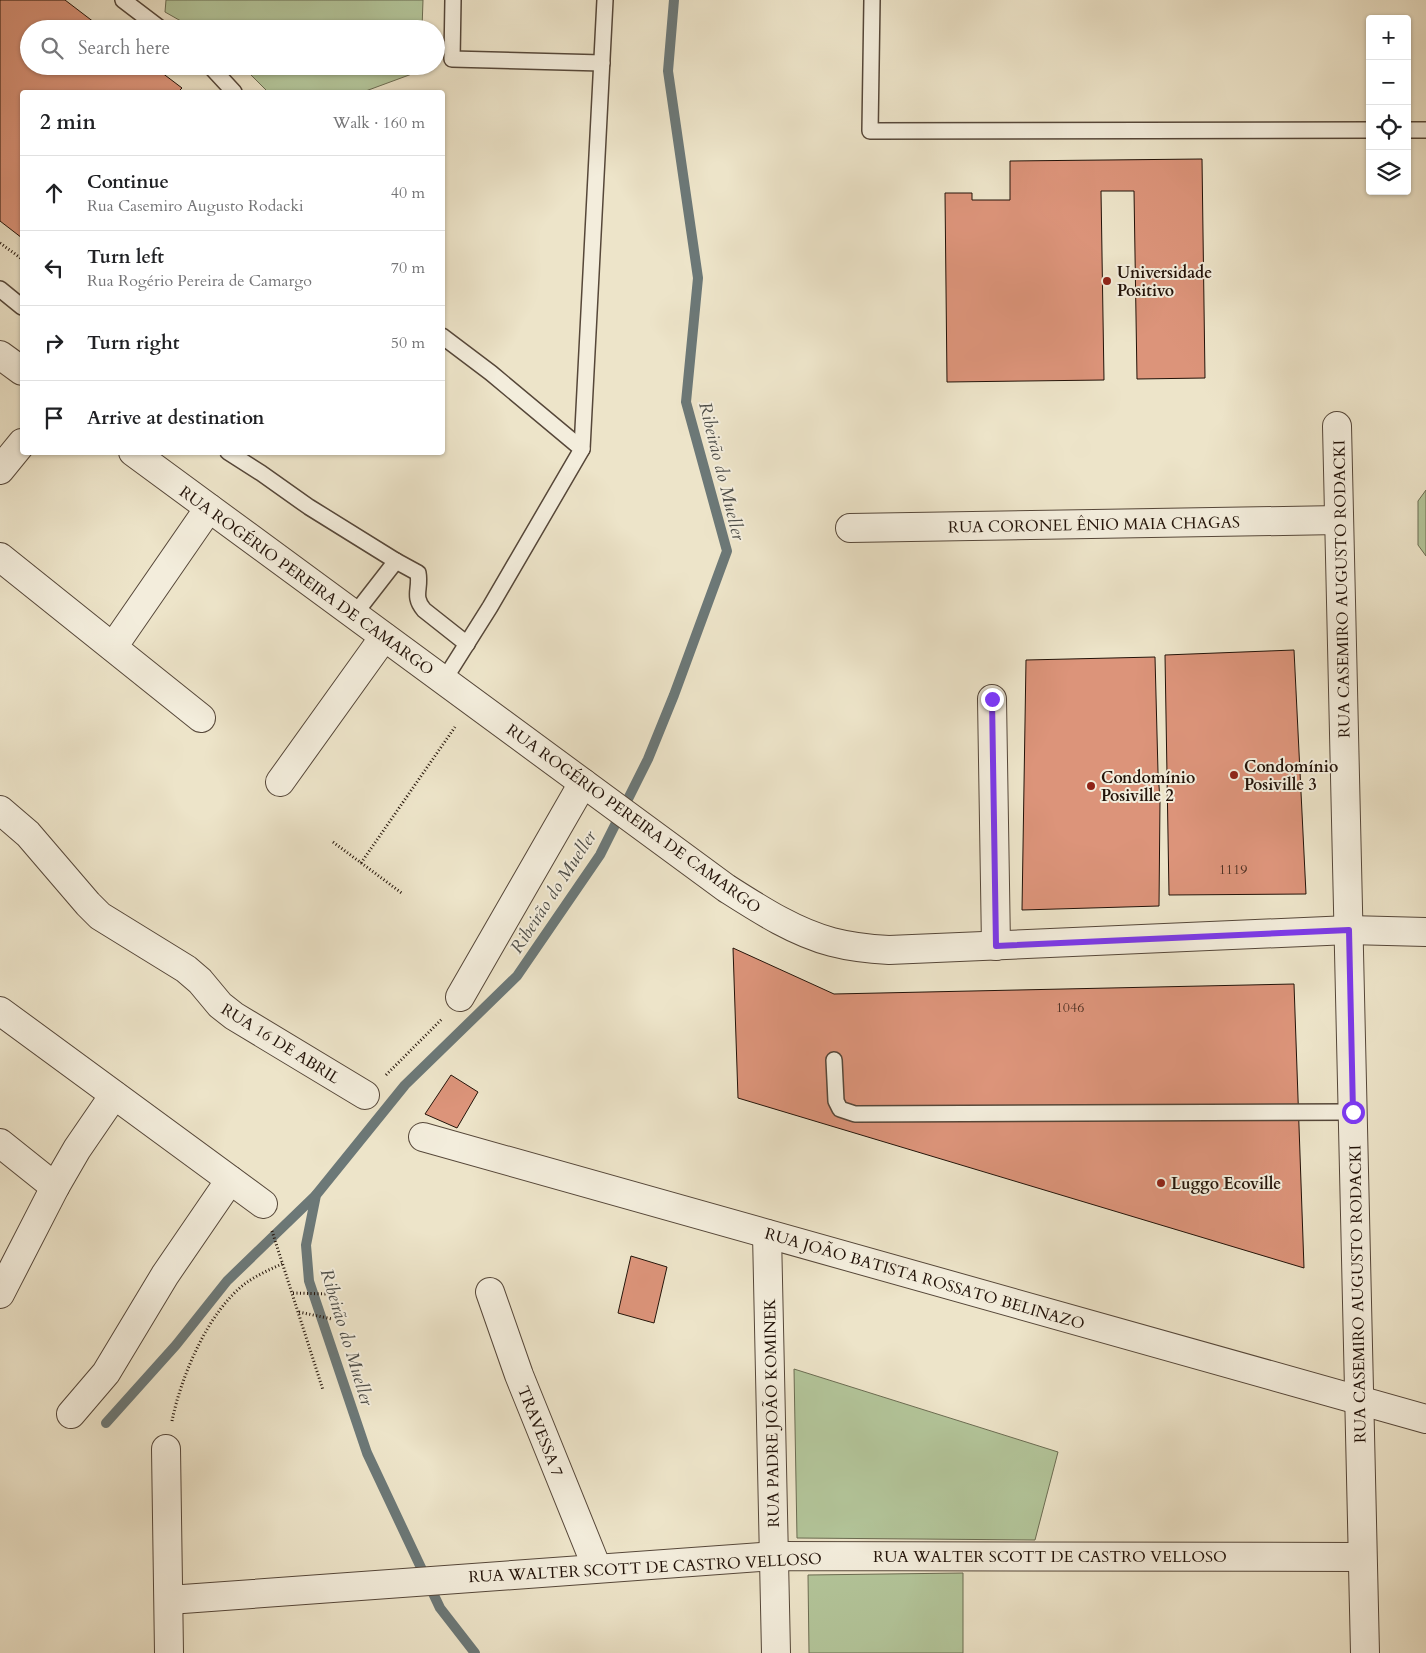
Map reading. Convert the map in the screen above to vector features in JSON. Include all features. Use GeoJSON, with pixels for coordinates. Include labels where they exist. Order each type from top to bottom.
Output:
{"type":"FeatureCollection","features":[{"type":"Feature","properties":{"kind":"street"},"geometry":{"type":"LineString","coordinates":[[0,355],[20,370]]}},
{"type":"Feature","properties":{"kind":"street","name":"RUA CASEMIRO AUGUSTO RODACKI"},"geometry":{"type":"LineString","coordinates":[[1337,426],[1365,1653]]}},
{"type":"Feature","properties":{"kind":"street"},"geometry":{"type":"LineString","coordinates":[[0,470],[20,445]]}},
{"type":"Feature","properties":{"kind":"street","name":"RUA ROGÉRIO PEREIRA DE CAMARGO"},"geometry":{"type":"LineString","coordinates":[[137,455],[726,888],[760,910],[798,929],[832,942],[860,948],[890,950],[1349,930],[1426,932]]}},
{"type":"Feature","properties":{"kind":"street"},"geometry":{"type":"LineString","coordinates":[[113,647],[209,508]]}},
{"type":"Feature","properties":{"kind":"street","name":"RUA CORONEL ÊNIO MAIA CHAGAS"},"geometry":{"type":"LineString","coordinates":[[850,528],[1339,520]]}},
{"type":"Feature","properties":{"kind":"street"},"geometry":{"type":"LineString","coordinates":[[0,557],[201,718]]}},
{"type":"Feature","properties":{"kind":"street"},"geometry":{"type":"LineString","coordinates":[[280,782],[384,637]]}},
{"type":"Feature","properties":{"kind":"street"},"geometry":{"type":"LineString","coordinates":[[992,699],[996,946]]}},
{"type":"Feature","properties":{"kind":"street"},"geometry":{"type":"LineString","coordinates":[[460,997],[590,788]]}},
{"type":"Feature","properties":{"kind":"street","name":"RUA 16 DE ABRIL"},"geometry":{"type":"LineString","coordinates":[[0,810],[28,834],[100,916],[186,969],[200,981],[220,1005],[234,1016],[365,1095]]}},
{"type":"Feature","properties":{"kind":"street"},"geometry":{"type":"LineString","coordinates":[[0,1011],[263,1204]]}},
{"type":"Feature","properties":{"kind":"street"},"geometry":{"type":"LineString","coordinates":[[0,1294],[55,1187],[77,1149],[114,1095]]}},
{"type":"Feature","properties":{"kind":"street","name":"RUA JOÃO BATISTA ROSSATO BELINAZO"},"geometry":{"type":"LineString","coordinates":[[423,1137],[1426,1419]]}},
{"type":"Feature","properties":{"kind":"street"},"geometry":{"type":"LineString","coordinates":[[0,1143],[55,1187]]}},
{"type":"Feature","properties":{"kind":"street"},"geometry":{"type":"LineString","coordinates":[[71,1414],[106,1373],[165,1275],[230,1180]]}},
{"type":"Feature","properties":{"kind":"street","name":"RUA PADRE JOÃO KOMINEK"},"geometry":{"type":"LineString","coordinates":[[767,1234],[776,1653]]}},
{"type":"Feature","properties":{"kind":"street","name":"TRAVESSA 7"},"geometry":{"type":"LineString","coordinates":[[490,1292],[519,1375],[597,1568]]}},
{"type":"Feature","properties":{"kind":"street"},"geometry":{"type":"LineString","coordinates":[[166,1449],[169,1653]]}},
{"type":"Feature","properties":{"kind":"street","name":"RUA WALTER SCOTT DE CASTRO VELLOSO"},"geometry":{"type":"LineString","coordinates":[[168,1600],[774,1556],[1362,1557]]}},
{"type":"Feature","properties":{"kind":"lane"},"geometry":{"type":"LineString","coordinates":[[123,0],[149,20]]}},
{"type":"Feature","properties":{"kind":"lane"},"geometry":{"type":"LineString","coordinates":[[453,0],[452,59],[602,63]]}},
{"type":"Feature","properties":{"kind":"lane"},"geometry":{"type":"LineString","coordinates":[[444,680],[490,608],[582,449],[605,0]]}},
{"type":"Feature","properties":{"kind":"lane"},"geometry":{"type":"LineString","coordinates":[[872,0],[870,131],[1366,130]]}},
{"type":"Feature","properties":{"kind":"lane"},"geometry":{"type":"LineString","coordinates":[[218,75],[232,90]]}},
{"type":"Feature","properties":{"kind":"lane"},"geometry":{"type":"LineString","coordinates":[[1411,130],[1426,130]]}},
{"type":"Feature","properties":{"kind":"lane"},"geometry":{"type":"LineString","coordinates":[[0,289],[20,305]]}},
{"type":"Feature","properties":{"kind":"lane"},"geometry":{"type":"LineString","coordinates":[[445,338],[491,373],[582,449]]}},
{"type":"Feature","properties":{"kind":"lane"},"geometry":{"type":"LineString","coordinates":[[233,455],[309,507],[418,574],[420,576],[418,603],[467,644]]}},
{"type":"Feature","properties":{"kind":"lane"},"geometry":{"type":"LineString","coordinates":[[354,615],[396,561]]}},
{"type":"Feature","properties":{"kind":"lane"},"geometry":{"type":"LineString","coordinates":[[834,1060],[836,1101],[840,1109],[855,1114],[1353,1112]]}},
{"type":"Feature","properties":{"kind":"path"},"geometry":{"type":"LineString","coordinates":[[0,243],[20,258]]}},
{"type":"Feature","properties":{"kind":"path"},"geometry":{"type":"LineString","coordinates":[[361,863],[472,702]]}},
{"type":"Feature","properties":{"kind":"path"},"geometry":{"type":"LineString","coordinates":[[333,842],[403,894]]}},
{"type":"Feature","properties":{"kind":"path"},"geometry":{"type":"LineString","coordinates":[[365,1095],[444,1017],[460,997]]}},
{"type":"Feature","properties":{"kind":"path"},"geometry":{"type":"LineString","coordinates":[[166,1449],[182,1384],[217,1312],[247,1282],[284,1263],[323,1390]]}},
{"type":"Feature","properties":{"kind":"path"},"geometry":{"type":"LineString","coordinates":[[293,1293],[328,1294]]}},
{"type":"Feature","properties":{"kind":"path"},"geometry":{"type":"LineString","coordinates":[[299,1312],[332,1319]]}},
{"type":"Feature","properties":{"kind":"green space"},"geometry":{"type":"Polygon","coordinates":[[[166,0],[423,0],[422,20],[179,20],[165,12],[166,0]]]}},
{"type":"Feature","properties":{"kind":"green space"},"geometry":{"type":"Polygon","coordinates":[[[251,75],[409,75],[368,90],[266,90],[251,75]]]}},
{"type":"Feature","properties":{"kind":"green space"},"geometry":{"type":"Polygon","coordinates":[[[1426,490],[1426,556],[1418,545],[1418,501],[1426,490]]]}},
{"type":"Feature","properties":{"kind":"green space"},"geometry":{"type":"Polygon","coordinates":[[[794,1369],[1058,1452],[1035,1540],[797,1538],[794,1369]]]}},
{"type":"Feature","properties":{"kind":"green space"},"geometry":{"type":"Polygon","coordinates":[[[963,1573],[963,1653],[809,1653],[808,1575],[963,1573]]]}},
{"type":"Feature","properties":{"kind":"building"},"geometry":{"type":"Polygon","coordinates":[[[0,0],[65,0],[91,20],[20,20],[20,75],[165,75],[182,88],[180,90],[20,90],[20,236],[0,221],[0,0]]]}},
{"type":"Feature","properties":{"kind":"building"},"geometry":{"type":"Polygon","coordinates":[[[1202,159],[1205,378],[1137,379],[1134,191],[1101,191],[1104,380],[947,382],[945,193],[972,193],[972,200],[1010,200],[1010,161],[1202,159]]]}},
{"type":"Feature","properties":{"kind":"building","name":"Condomínio Posiville 3"},"geometry":{"type":"Polygon","coordinates":[[[1294,650],[1306,894],[1169,895],[1165,655],[1294,650]]]}},
{"type":"Feature","properties":{"kind":"building","name":"Condomínio Posiville 2"},"geometry":{"type":"Polygon","coordinates":[[[1155,657],[1160,800],[1159,906],[1022,910],[1026,660],[1155,657]]]}},
{"type":"Feature","properties":{"kind":"building","name":"Luggo Ecoville"},"geometry":{"type":"Polygon","coordinates":[[[733,948],[834,994],[1294,984],[1304,1268],[738,1098],[733,948]]]}},
{"type":"Feature","properties":{"kind":"building"},"geometry":{"type":"Polygon","coordinates":[[[451,1075],[478,1092],[457,1128],[425,1114],[451,1075]]]}},
{"type":"Feature","properties":{"kind":"building"},"geometry":{"type":"Polygon","coordinates":[[[631,1256],[667,1267],[654,1323],[618,1313],[631,1256]]]}},
{"type":"Feature","properties":{"kind":"waterway","name":"Ribeirão do Mueller"},"geometry":{"type":"LineString","coordinates":[[475,1653],[440,1608],[367,1453],[309,1281],[306,1245],[316,1195],[405,1085],[517,976],[600,855],[648,759],[674,695],[727,551],[686,402],[698,278],[668,71],[674,0]]}},
{"type":"Feature","properties":{"kind":"waterway"},"geometry":{"type":"LineString","coordinates":[[106,1423],[176,1345],[227,1281],[316,1195]]}},
{"type":"Feature","properties":{"kind":"place","name":"Universidade Positivo"},"geometry":{"type":"Point","coordinates":[1107,281]}},
{"type":"Feature","properties":{"kind":"place","name":"Condomínio Posiville 3"},"geometry":{"type":"Point","coordinates":[1234,775]}},
{"type":"Feature","properties":{"kind":"place","name":"Condomínio Posiville 2"},"geometry":{"type":"Point","coordinates":[1091,786]}},
{"type":"Feature","properties":{"kind":"place","name":"Luggo Ecoville"},"geometry":{"type":"Point","coordinates":[1161,1183]}},
{"type":"Feature","properties":{"kind":"route"},"geometry":{"type":"LineString","coordinates":[[992,699],[996,946],[1349,930],[1353,1112]]}}]}
